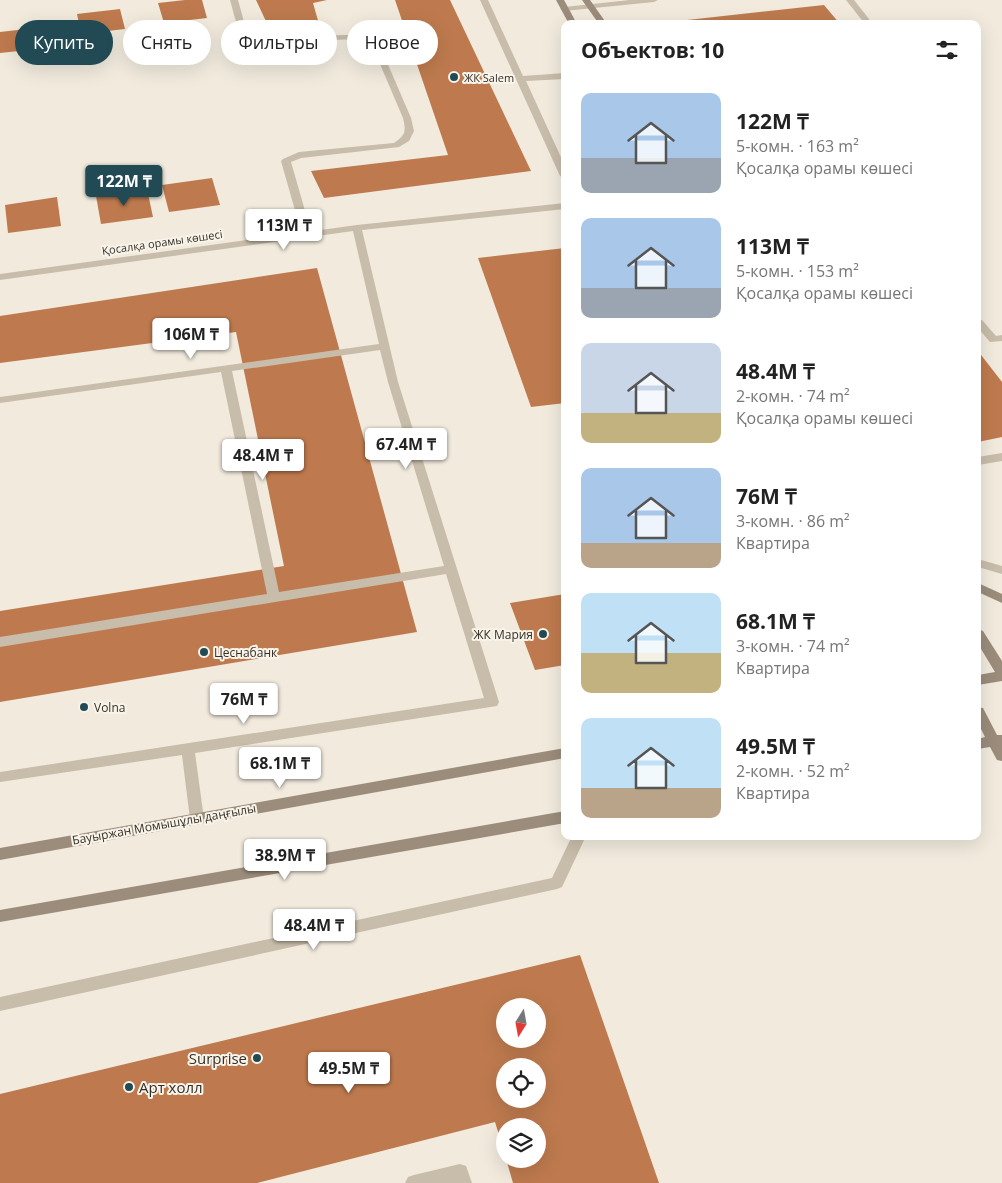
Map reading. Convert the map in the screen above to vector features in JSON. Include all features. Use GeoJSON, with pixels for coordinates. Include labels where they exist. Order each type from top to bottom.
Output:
{"type":"FeatureCollection","features":[{"type":"Feature","properties":{"kind":"main road"},"geometry":{"type":"LineString","coordinates":[[560,0],[571,20]]}},
{"type":"Feature","properties":{"kind":"main road"},"geometry":{"type":"LineString","coordinates":[[586,0],[600,20]]}},
{"type":"Feature","properties":{"kind":"main road"},"geometry":{"type":"LineString","coordinates":[[981,589],[1002,599]]}},
{"type":"Feature","properties":{"kind":"main road"},"geometry":{"type":"LineString","coordinates":[[981,639],[1002,672]]}},
{"type":"Feature","properties":{"kind":"main road"},"geometry":{"type":"LineString","coordinates":[[981,680],[1002,676]]}},
{"type":"Feature","properties":{"kind":"main road"},"geometry":{"type":"LineString","coordinates":[[981,716],[998,740],[1002,756]]}},
{"type":"Feature","properties":{"kind":"main road"},"geometry":{"type":"LineString","coordinates":[[981,743],[998,740]]}},
{"type":"Feature","properties":{"kind":"main road","name":"Бауыржан Момышұлы даңғылы"},"geometry":{"type":"LineString","coordinates":[[0,854],[561,755]]}},
{"type":"Feature","properties":{"kind":"main road"},"geometry":{"type":"LineString","coordinates":[[0,916],[561,818]]}},
{"type":"Feature","properties":{"kind":"street"},"geometry":{"type":"LineString","coordinates":[[234,0],[246,45],[257,46],[351,37],[367,37],[374,41],[407,118],[410,131],[406,138],[396,144],[299,156],[286,162],[307,235]]}},
{"type":"Feature","properties":{"kind":"street"},"geometry":{"type":"LineString","coordinates":[[484,0],[561,167]]}},
{"type":"Feature","properties":{"kind":"street"},"geometry":{"type":"LineString","coordinates":[[564,9],[654,0]]}},
{"type":"Feature","properties":{"kind":"street"},"geometry":{"type":"LineString","coordinates":[[850,0],[866,20]]}},
{"type":"Feature","properties":{"kind":"street"},"geometry":{"type":"LineString","coordinates":[[522,79],[561,76]]}},
{"type":"Feature","properties":{"kind":"street","name":"Қосалқа орамы көшесі"},"geometry":{"type":"LineString","coordinates":[[0,277],[357,228],[561,206]]}},
{"type":"Feature","properties":{"kind":"street"},"geometry":{"type":"LineString","coordinates":[[0,777],[492,702],[393,382],[357,228]]}},
{"type":"Feature","properties":{"kind":"street"},"geometry":{"type":"LineString","coordinates":[[981,325],[994,340],[1002,338]]}},
{"type":"Feature","properties":{"kind":"street"},"geometry":{"type":"LineString","coordinates":[[0,400],[385,346]]}},
{"type":"Feature","properties":{"kind":"street"},"geometry":{"type":"LineString","coordinates":[[226,369],[274,598]]}},
{"type":"Feature","properties":{"kind":"street"},"geometry":{"type":"LineString","coordinates":[[981,461],[1002,457]]}},
{"type":"Feature","properties":{"kind":"street"},"geometry":{"type":"LineString","coordinates":[[981,564],[1002,570]]}},
{"type":"Feature","properties":{"kind":"street"},"geometry":{"type":"LineString","coordinates":[[0,642],[450,569]]}},
{"type":"Feature","properties":{"kind":"street"},"geometry":{"type":"LineString","coordinates":[[188,748],[197,819]]}},
{"type":"Feature","properties":{"kind":"street"},"geometry":{"type":"LineString","coordinates":[[0,1004],[557,883],[577,840]]}},
{"type":"Feature","properties":{"kind":"street"},"geometry":{"type":"LineString","coordinates":[[414,1183],[460,1172],[463,1183]]}},
{"type":"Feature","properties":{"kind":"building"},"geometry":{"type":"Polygon","coordinates":[[[202,0],[207,18],[163,20],[158,3],[202,0]]]}},
{"type":"Feature","properties":{"kind":"building"},"geometry":{"type":"Polygon","coordinates":[[[256,0],[327,0],[313,3],[318,20],[265,20],[256,0]]]}},
{"type":"Feature","properties":{"kind":"building","name":"ЖК Salem"},"geometry":{"type":"Polygon","coordinates":[[[395,0],[450,0],[531,171],[324,198],[311,171],[448,155],[417,65],[438,65],[438,20],[402,20],[395,0]]]}},
{"type":"Feature","properties":{"kind":"building"},"geometry":{"type":"Polygon","coordinates":[[[824,5],[837,20],[687,20],[824,5]]]}},
{"type":"Feature","properties":{"kind":"building"},"geometry":{"type":"Polygon","coordinates":[[[120,9],[123,29],[113,30],[113,20],[78,20],[77,14],[120,9]]]}},
{"type":"Feature","properties":{"kind":"building"},"geometry":{"type":"Polygon","coordinates":[[[15,30],[15,51],[0,53],[0,32],[15,30]]]}},
{"type":"Feature","properties":{"kind":"building"},"geometry":{"type":"Polygon","coordinates":[[[212,178],[220,205],[169,212],[162,185],[212,178]]]}},
{"type":"Feature","properties":{"kind":"building"},"geometry":{"type":"Polygon","coordinates":[[[147,189],[153,217],[101,224],[96,196],[147,189]]]}},
{"type":"Feature","properties":{"kind":"building"},"geometry":{"type":"Polygon","coordinates":[[[57,197],[61,226],[8,233],[5,205],[57,197]]]}},
{"type":"Feature","properties":{"kind":"building"},"geometry":{"type":"Polygon","coordinates":[[[561,248],[561,403],[531,407],[478,258],[561,248]]]}},
{"type":"Feature","properties":{"kind":"building"},"geometry":{"type":"Polygon","coordinates":[[[317,268],[417,632],[0,702],[0,611],[284,566],[236,332],[0,363],[0,316],[317,268]]]}},
{"type":"Feature","properties":{"kind":"building"},"geometry":{"type":"Polygon","coordinates":[[[981,355],[1002,382],[1002,437],[981,441],[981,355]]]}},
{"type":"Feature","properties":{"kind":"building","name":"ЖК Мария"},"geometry":{"type":"Polygon","coordinates":[[[561,595],[561,666],[535,670],[510,603],[561,595]]]}},
{"type":"Feature","properties":{"kind":"building"},"geometry":{"type":"Polygon","coordinates":[[[580,955],[659,1183],[513,1183],[509,1168],[546,1168],[546,1118],[496,1118],[496,1125],[495,1122],[257,1183],[0,1183],[0,1094],[580,955]]]}},
{"type":"Feature","properties":{"kind":"place","name":"ЖК Salem"},"geometry":{"type":"Point","coordinates":[454,77]}},
{"type":"Feature","properties":{"kind":"place","name":"ЖК Мария"},"geometry":{"type":"Point","coordinates":[543,634]}},
{"type":"Feature","properties":{"kind":"place","name":"Цеснабанк"},"geometry":{"type":"Point","coordinates":[204,652]}},
{"type":"Feature","properties":{"kind":"place","name":"Volna"},"geometry":{"type":"Point","coordinates":[84,707]}},
{"type":"Feature","properties":{"kind":"place","name":"Surprise"},"geometry":{"type":"Point","coordinates":[257,1058]}},
{"type":"Feature","properties":{"kind":"place","name":"Арт холл"},"geometry":{"type":"Point","coordinates":[129,1087]}}]}
